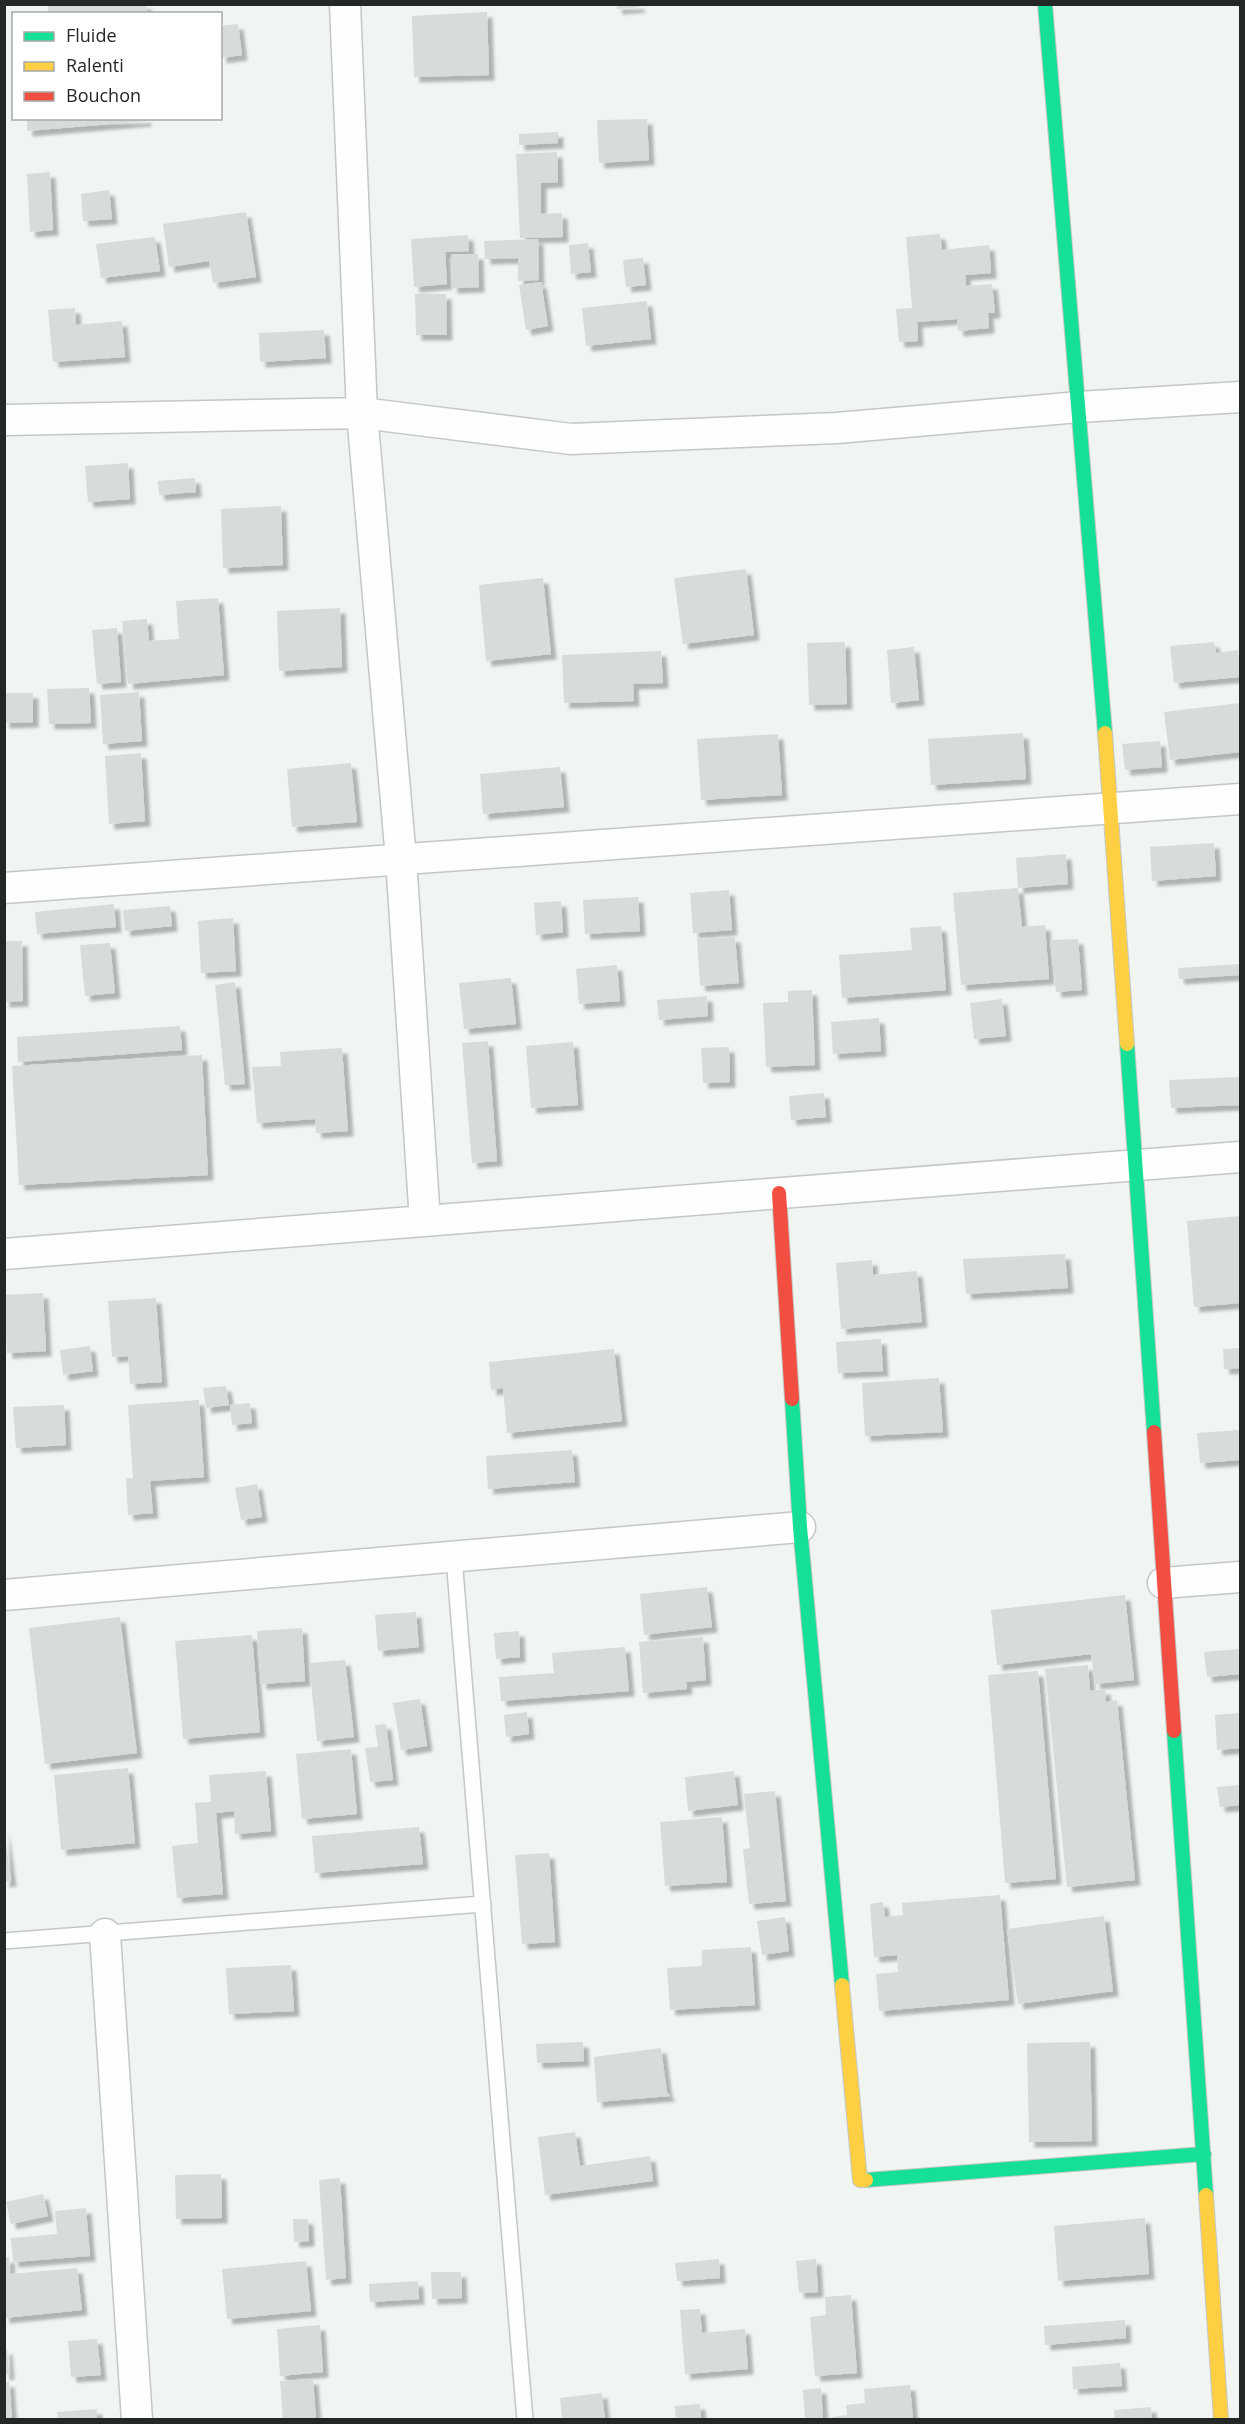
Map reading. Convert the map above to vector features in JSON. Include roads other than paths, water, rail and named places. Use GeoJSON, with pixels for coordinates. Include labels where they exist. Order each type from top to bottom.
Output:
{"type":"FeatureCollection","features":[{"type":"Feature","properties":{"kind":"street"},"geometry":{"type":"LineString","coordinates":[[345,4],[362,413],[401,859],[425,1221]]}},
{"type":"Feature","properties":{"kind":"street"},"geometry":{"type":"LineString","coordinates":[[1045,4],[1111,808],[1221,2420]]}},
{"type":"Feature","properties":{"kind":"street"},"geometry":{"type":"LineString","coordinates":[[4,420],[362,413],[571,439],[837,428],[1079,407],[1240,397]]}},
{"type":"Feature","properties":{"kind":"street"},"geometry":{"type":"LineString","coordinates":[[4,888],[1240,799]]}},
{"type":"Feature","properties":{"kind":"street"},"geometry":{"type":"LineString","coordinates":[[4,1254],[1240,1157]]}},
{"type":"Feature","properties":{"kind":"street"},"geometry":{"type":"LineString","coordinates":[[778,1193],[800,1527],[860,2180],[1204,2154]]}},
{"type":"Feature","properties":{"kind":"street"},"geometry":{"type":"LineString","coordinates":[[4,1595],[800,1527]]}},
{"type":"Feature","properties":{"kind":"street"},"geometry":{"type":"LineString","coordinates":[[1163,1583],[1240,1577]]}},
{"type":"Feature","properties":{"kind":"street"},"geometry":{"type":"LineString","coordinates":[[105,1934],[137,2420]]}},
{"type":"Feature","properties":{"kind":"lane"},"geometry":{"type":"LineString","coordinates":[[454,1558],[525,2420]]}},
{"type":"Feature","properties":{"kind":"lane"},"geometry":{"type":"LineString","coordinates":[[4,1941],[483,1904]]}}]}
